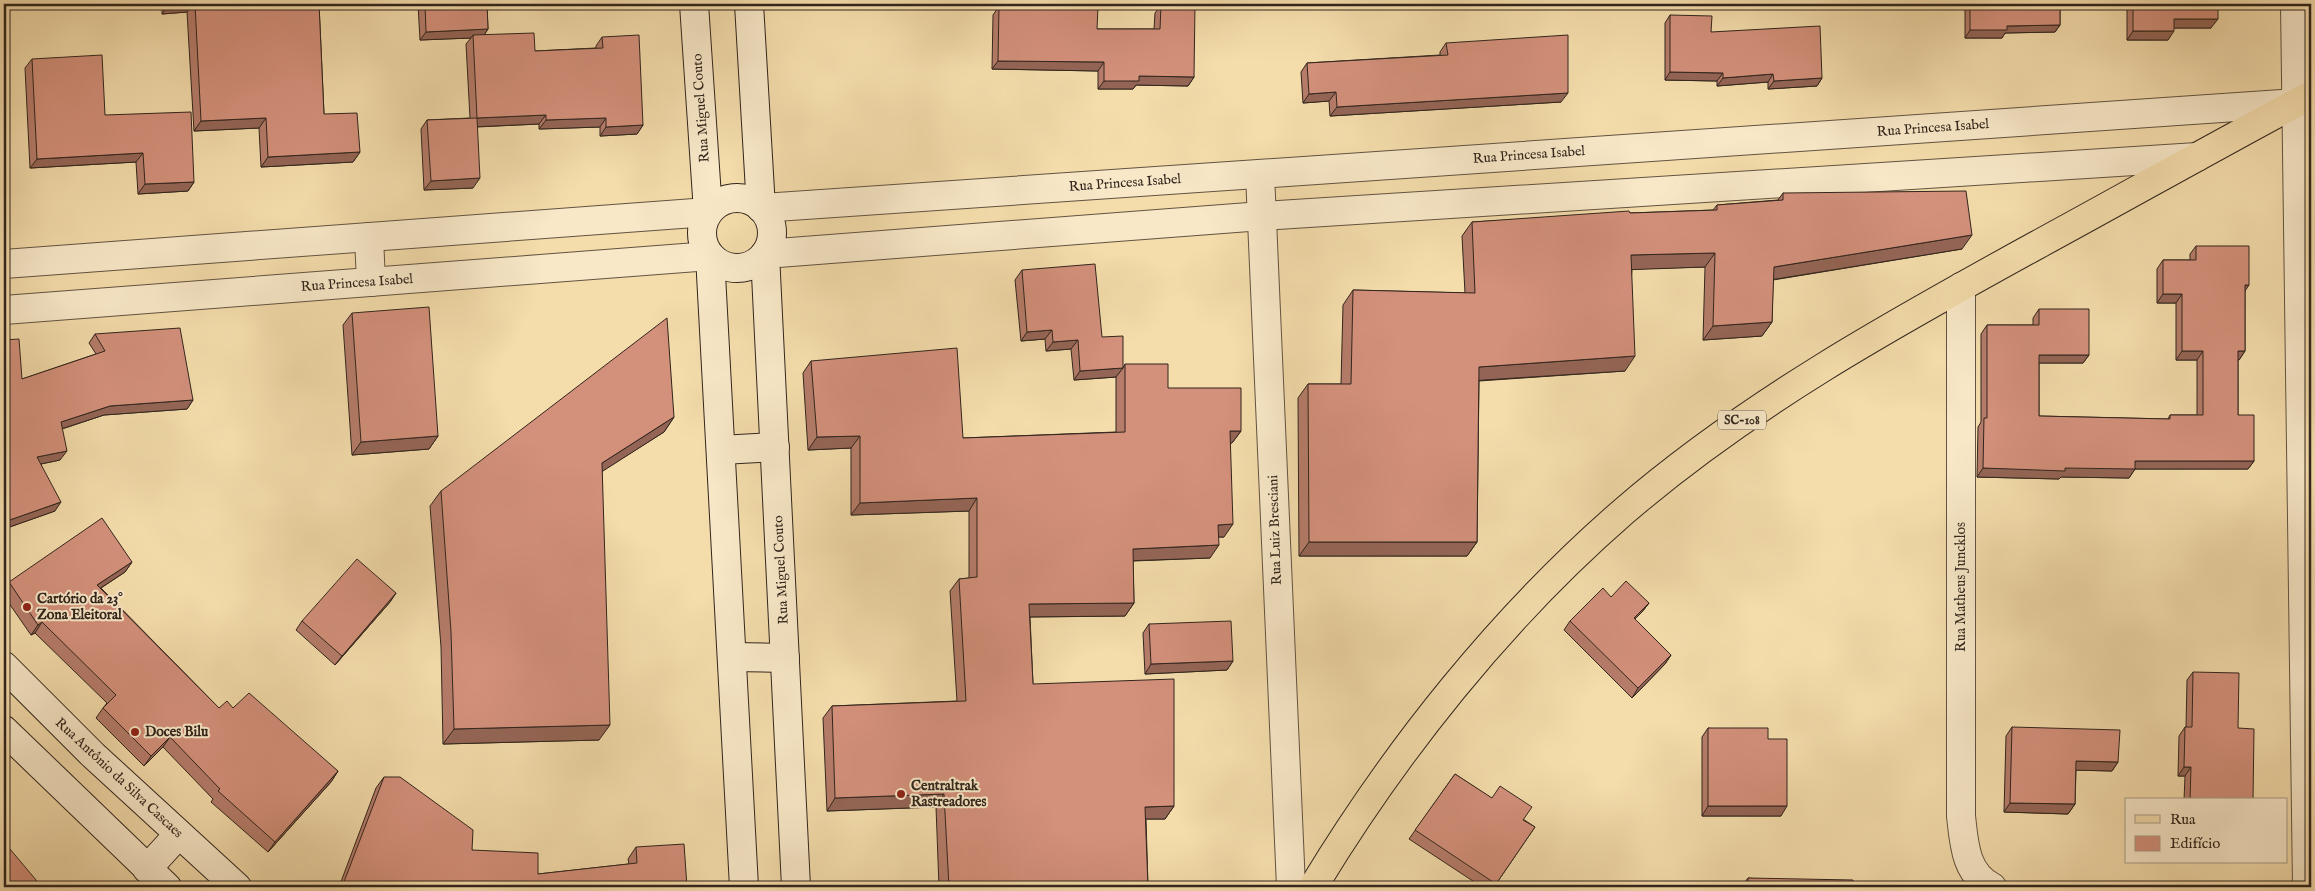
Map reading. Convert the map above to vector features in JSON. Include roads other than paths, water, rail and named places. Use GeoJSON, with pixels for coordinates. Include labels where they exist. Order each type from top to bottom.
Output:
{"type":"FeatureCollection","features":[{"type":"Feature","properties":{"kind":"main road","name":"SC-108"},"geometry":{"type":"LineString","coordinates":[[1313,887],[1342,840],[1388,773],[1482,654],[1544,586],[1622,512],[1698,451],[1770,401],[1830,363],[1960,288],[2304,99]]}},
{"type":"Feature","properties":{"kind":"street","name":"Rua Miguel Couto"},"geometry":{"type":"LineString","coordinates":[[694,4],[708,212]]}},
{"type":"Feature","properties":{"kind":"street"},"geometry":{"type":"LineString","coordinates":[[749,4],[761,208]]}},
{"type":"Feature","properties":{"kind":"street"},"geometry":{"type":"LineString","coordinates":[[2295,4],[2304,99],[2306,887]]}},
{"type":"Feature","properties":{"kind":"street","name":"Rua Princesa Isabel"},"geometry":{"type":"LineString","coordinates":[[761,208],[2304,99]]}},
{"type":"Feature","properties":{"kind":"street"},"geometry":{"type":"LineString","coordinates":[[765,254],[1262,216],[2197,157]]}},
{"type":"Feature","properties":{"kind":"street","name":"Rua Luiz Bresciani"},"geometry":{"type":"LineString","coordinates":[[1260,174],[1290,887]]}},
{"type":"Feature","properties":{"kind":"street"},"geometry":{"type":"LineString","coordinates":[[4,264],[708,212],[728,199],[751,201],[761,208],[771,225],[770,245],[765,254],[749,266],[739,268],[728,268],[710,256],[704,246],[701,235],[703,223],[708,212]]}},
{"type":"Feature","properties":{"kind":"street"},"geometry":{"type":"LineString","coordinates":[[369,237],[371,282]]}},
{"type":"Feature","properties":{"kind":"street","name":"Rua Miguel Couto"},"geometry":{"type":"LineString","coordinates":[[765,254],[796,887]]}},
{"type":"Feature","properties":{"kind":"street"},"geometry":{"type":"LineString","coordinates":[[710,256],[744,887]]}},
{"type":"Feature","properties":{"kind":"street","name":"Rua Princesa Isabel"},"geometry":{"type":"LineString","coordinates":[[4,310],[710,256]]}},
{"type":"Feature","properties":{"kind":"street","name":"Rua Matheus Juncklos"},"geometry":{"type":"LineString","coordinates":[[1960,288],[1960,816],[1965,855],[1986,884]]}},
{"type":"Feature","properties":{"kind":"street"},"geometry":{"type":"LineString","coordinates":[[721,450],[775,447]]}},
{"type":"Feature","properties":{"kind":"street"},"geometry":{"type":"LineString","coordinates":[[732,657],[785,658]]}},
{"type":"Feature","properties":{"kind":"street","name":"Rua Antônio da Silva Cascaes"},"geometry":{"type":"LineString","coordinates":[[4,666],[178,835],[237,887]]}},
{"type":"Feature","properties":{"kind":"street"},"geometry":{"type":"LineString","coordinates":[[4,730],[157,878],[178,835]]}},
{"type":"Feature","properties":{"kind":"place","name":"Cartório da 23° Zona Eleitoral"},"geometry":{"type":"Point","coordinates":[27,607]}},
{"type":"Feature","properties":{"kind":"place","name":"Doces Bilu"},"geometry":{"type":"Point","coordinates":[135,732]}},
{"type":"Feature","properties":{"kind":"place","name":"Centraltrak Rastreadores"},"geometry":{"type":"Point","coordinates":[901,794]}}]}
